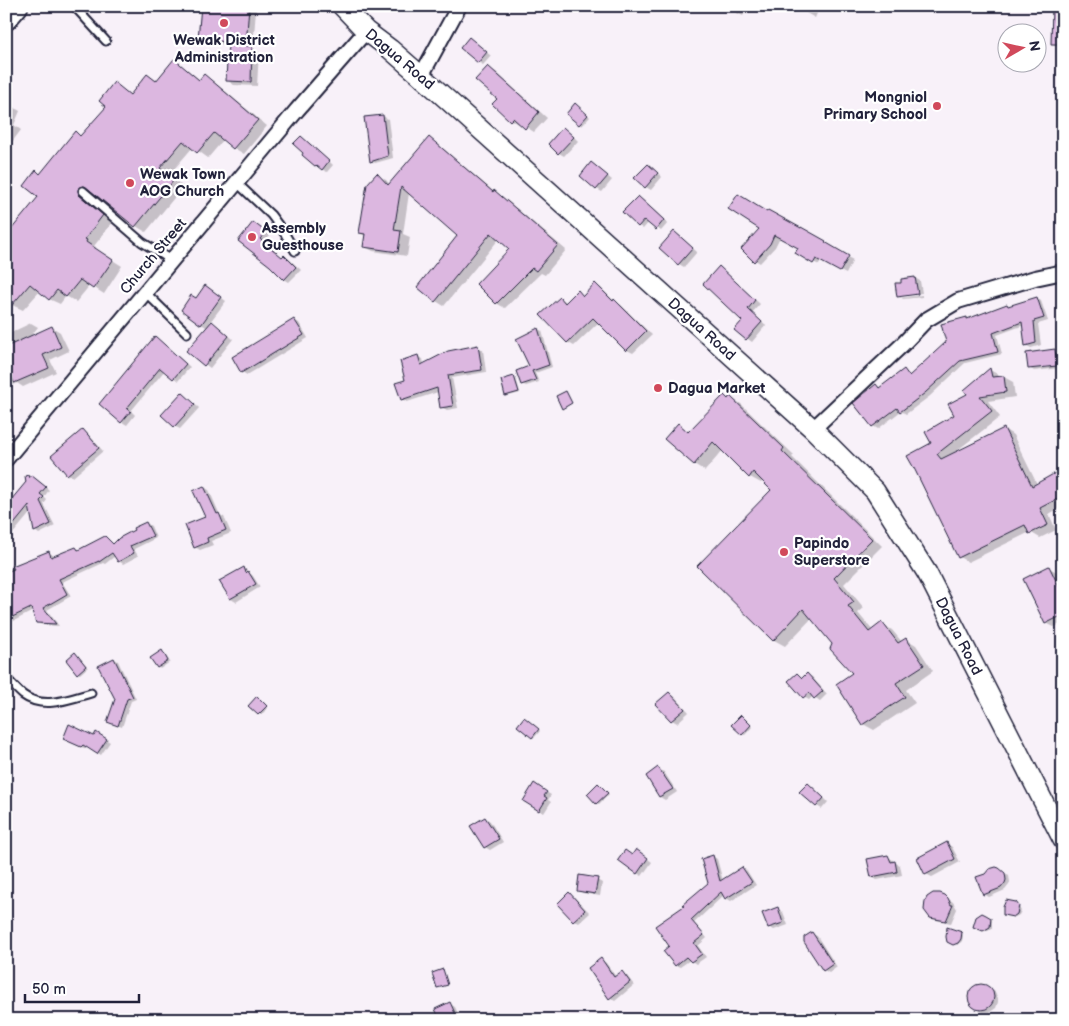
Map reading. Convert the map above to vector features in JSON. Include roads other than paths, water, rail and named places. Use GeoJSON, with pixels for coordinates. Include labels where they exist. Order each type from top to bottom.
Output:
{"type":"FeatureCollection","features":[{"type":"Feature","properties":{"kind":"main road"},"geometry":{"type":"LineString","coordinates":[[6,19],[17,6]]}},
{"type":"Feature","properties":{"kind":"street","name":"Dagua Road"},"geometry":{"type":"LineString","coordinates":[[342,6],[366,31],[421,76],[813,429],[875,491],[927,573],[1063,840]]}},
{"type":"Feature","properties":{"kind":"street"},"geometry":{"type":"LineString","coordinates":[[421,76],[459,6]]}},
{"type":"Feature","properties":{"kind":"street","name":"Church Street"},"geometry":{"type":"LineString","coordinates":[[6,458],[236,182],[366,31]]}},
{"type":"Feature","properties":{"kind":"street"},"geometry":{"type":"LineString","coordinates":[[813,429],[926,320],[958,301],[1034,278],[1063,272]]}},
{"type":"Feature","properties":{"kind":"lane"},"geometry":{"type":"LineString","coordinates":[[74,6],[106,41]]}},
{"type":"Feature","properties":{"kind":"lane"},"geometry":{"type":"LineString","coordinates":[[236,182],[271,215],[295,252]]}},
{"type":"Feature","properties":{"kind":"lane"},"geometry":{"type":"LineString","coordinates":[[82,191],[142,242],[171,260]]}},
{"type":"Feature","properties":{"kind":"lane"},"geometry":{"type":"LineString","coordinates":[[145,292],[187,333]]}},
{"type":"Feature","properties":{"kind":"lane"},"geometry":{"type":"LineString","coordinates":[[6,678],[24,695],[40,702],[58,702],[91,693]]}},
{"type":"Feature","properties":{"kind":"place","name":"Wewak District Administration"},"geometry":{"type":"Point","coordinates":[224,23]}},
{"type":"Feature","properties":{"kind":"place","name":"Mongniol Primary School"},"geometry":{"type":"Point","coordinates":[937,106]}},
{"type":"Feature","properties":{"kind":"place","name":"Wewak Town AOG Church"},"geometry":{"type":"Point","coordinates":[130,183]}},
{"type":"Feature","properties":{"kind":"place","name":"Assembly Guesthouse"},"geometry":{"type":"Point","coordinates":[252,237]}},
{"type":"Feature","properties":{"kind":"place","name":"Dagua Market"},"geometry":{"type":"Point","coordinates":[658,388]}},
{"type":"Feature","properties":{"kind":"place","name":"Papindo Superstore"},"geometry":{"type":"Point","coordinates":[784,552]}}]}
